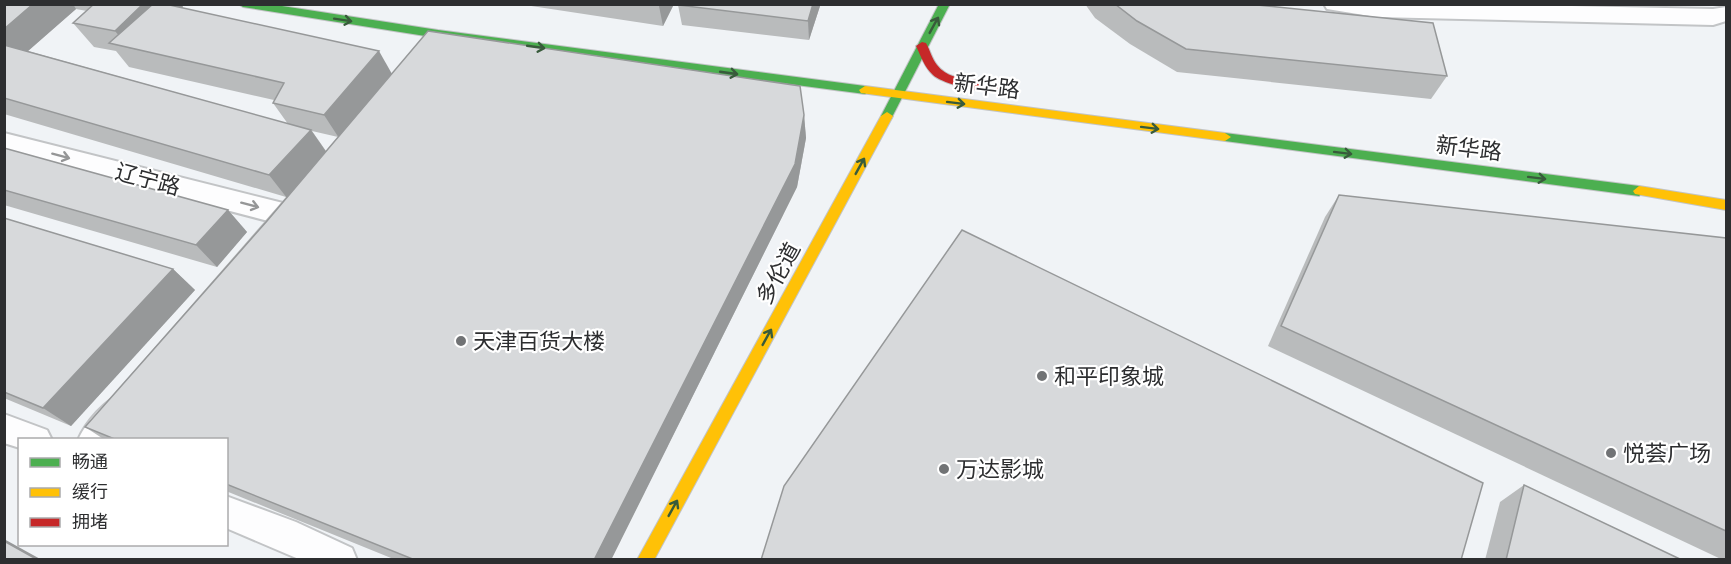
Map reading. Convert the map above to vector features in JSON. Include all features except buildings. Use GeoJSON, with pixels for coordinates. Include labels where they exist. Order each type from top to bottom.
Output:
{"type":"FeatureCollection","features":[{"type":"Feature","properties":{"kind":"street","name":"新华路"},"geometry":{"type":"LineString","coordinates":[[243,4],[438,34],[898,96],[1679,196],[1726,205]]}},
{"type":"Feature","properties":{"kind":"street","name":"多伦道"},"geometry":{"type":"LineString","coordinates":[[645,560],[898,96],[945,4]]}},
{"type":"Feature","properties":{"kind":"street"},"geometry":{"type":"LineString","coordinates":[[1335,4],[1376,10],[1713,17],[1726,14]]}},
{"type":"Feature","properties":{"kind":"street"},"geometry":{"type":"LineString","coordinates":[[416,61],[438,34]]}},
{"type":"Feature","properties":{"kind":"street","name":"新华路"},"geometry":{"type":"LineString","coordinates":[[922,46],[933,68],[947,77],[966,83],[1011,89]]}},
{"type":"Feature","properties":{"kind":"street","name":"辽宁路"},"geometry":{"type":"LineString","coordinates":[[4,142],[291,216]]}},
{"type":"Feature","properties":{"kind":"street"},"geometry":{"type":"LineString","coordinates":[[96,438],[141,386]]}},
{"type":"Feature","properties":{"kind":"street"},"geometry":{"type":"LineString","coordinates":[[4,428],[31,438]]}},
{"type":"Feature","properties":{"kind":"street"},"geometry":{"type":"LineString","coordinates":[[228,513],[284,534],[340,560]]}},
{"type":"Feature","properties":{"kind":"traffic: fast"},"geometry":{"type":"LineString","coordinates":[[243,4],[438,34],[865,90]]}},
{"type":"Feature","properties":{"kind":"traffic: fast"},"geometry":{"type":"LineString","coordinates":[[887,116],[945,4]]}},
{"type":"Feature","properties":{"kind":"traffic: fast"},"geometry":{"type":"LineString","coordinates":[[1225,137],[1639,191]]}},
{"type":"Feature","properties":{"kind":"traffic: slow"},"geometry":{"type":"LineString","coordinates":[[865,90],[1225,137]]}},
{"type":"Feature","properties":{"kind":"traffic: slow"},"geometry":{"type":"LineString","coordinates":[[645,560],[887,116]]}},
{"type":"Feature","properties":{"kind":"traffic: slow"},"geometry":{"type":"LineString","coordinates":[[1639,191],[1726,205]]}},
{"type":"Feature","properties":{"kind":"traffic: jam"},"geometry":{"type":"LineString","coordinates":[[922,46],[932,67],[946,78],[973,85],[999,87]]}},
{"type":"Feature","properties":{"kind":"place","name":"天津百货大楼"},"geometry":{"type":"Point","coordinates":[461,341]}},
{"type":"Feature","properties":{"kind":"place","name":"和平印象城"},"geometry":{"type":"Point","coordinates":[1042,376]}},
{"type":"Feature","properties":{"kind":"place","name":"悦荟广场"},"geometry":{"type":"Point","coordinates":[1611,453]}},
{"type":"Feature","properties":{"kind":"place","name":"万达影城"},"geometry":{"type":"Point","coordinates":[944,469]}}]}
